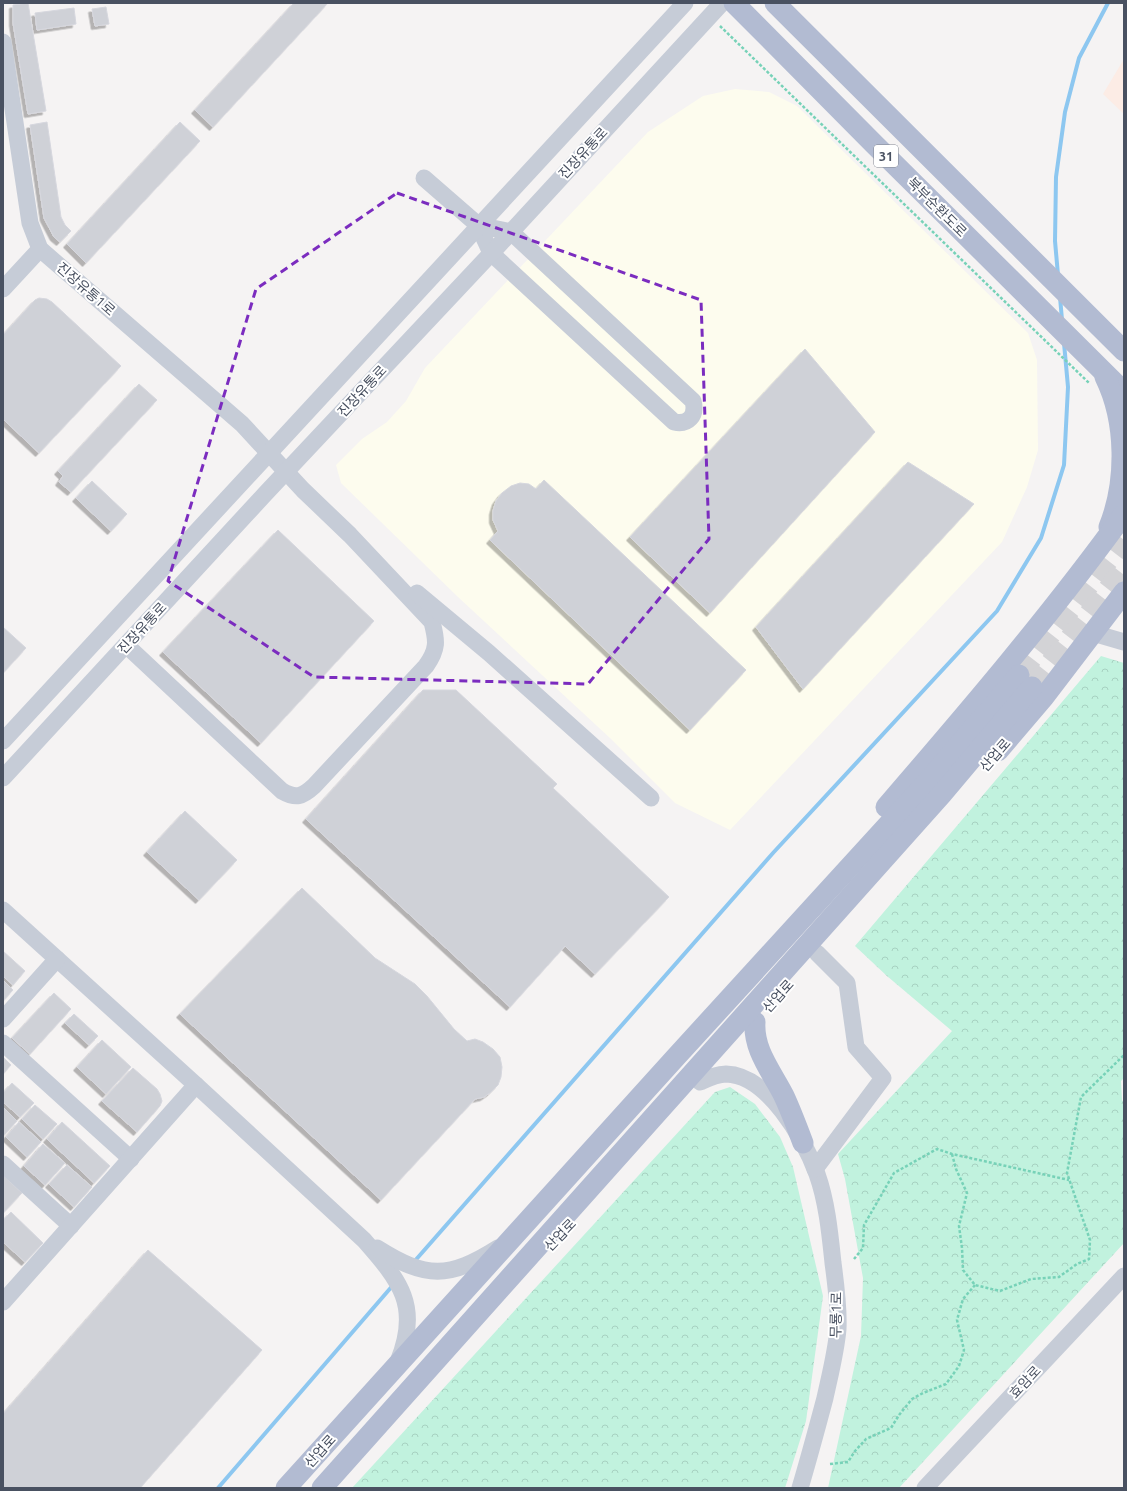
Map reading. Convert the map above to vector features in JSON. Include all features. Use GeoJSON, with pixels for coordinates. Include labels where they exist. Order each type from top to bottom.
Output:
{"type":"FeatureCollection","features":[{"type":"Feature","properties":{"kind":"main road","name":"북부순환도로"},"geometry":{"type":"LineString","coordinates":[[734,3],[1039,308],[1090,367],[1124,392]]}},
{"type":"Feature","properties":{"kind":"main road","name":"북부순환도로"},"geometry":{"type":"LineString","coordinates":[[775,3],[1124,351]]}},
{"type":"Feature","properties":{"kind":"main road"},"geometry":{"type":"LineString","coordinates":[[1093,321],[1124,338]]}},
{"type":"Feature","properties":{"kind":"main road"},"geometry":{"type":"LineString","coordinates":[[1090,367],[1111,389],[1121,429],[1122,474],[1120,494],[1115,514],[1099,548]]}},
{"type":"Feature","properties":{"kind":"main road","name":"산업로"},"geometry":{"type":"LineString","coordinates":[[675,1058],[819,884],[1008,665],[1124,514]]}},
{"type":"Feature","properties":{"kind":"main road","name":"산업로"},"geometry":{"type":"LineString","coordinates":[[414,1384],[564,1231],[953,803],[1044,697],[1123,593]]}},
{"type":"Feature","properties":{"kind":"main road","name":"산업로"},"geometry":{"type":"LineString","coordinates":[[286,1488],[675,1058],[923,787],[1026,681],[937,800],[322,1488]]}},
{"type":"Feature","properties":{"kind":"main road"},"geometry":{"type":"LineString","coordinates":[[754,1022],[754,1033],[757,1045],[790,1108],[803,1143]]}},
{"type":"Feature","properties":{"kind":"street","name":"진장유통로"},"geometry":{"type":"LineString","coordinates":[[3,742],[478,225],[685,3]]}},
{"type":"Feature","properties":{"kind":"street","name":"진장유통로"},"geometry":{"type":"LineString","coordinates":[[3,778],[722,3]]}},
{"type":"Feature","properties":{"kind":"street","name":"진장유통1로"},"geometry":{"type":"LineString","coordinates":[[3,42],[30,223],[40,249],[242,424],[303,490],[350,535]]}},
{"type":"Feature","properties":{"kind":"street"},"geometry":{"type":"LineString","coordinates":[[424,178],[478,225],[491,253],[674,422],[680,423],[687,421],[693,415],[695,408],[693,401],[511,232],[478,225]]}},
{"type":"Feature","properties":{"kind":"street"},"geometry":{"type":"LineString","coordinates":[[3,289],[40,249]]}},
{"type":"Feature","properties":{"kind":"street"},"geometry":{"type":"LineString","coordinates":[[126,645],[282,791],[290,796],[299,796],[306,793],[426,666],[433,655],[436,646],[436,635],[432,622],[350,535]]}},
{"type":"Feature","properties":{"kind":"street"},"geometry":{"type":"LineString","coordinates":[[350,535],[489,653],[650,798]]}},
{"type":"Feature","properties":{"kind":"street"},"geometry":{"type":"LineString","coordinates":[[1093,633],[1124,642]]}},
{"type":"Feature","properties":{"kind":"street"},"geometry":{"type":"LineString","coordinates":[[3,910],[364,1240],[387,1266],[396,1279],[406,1304],[406,1337],[396,1366]]}},
{"type":"Feature","properties":{"kind":"street"},"geometry":{"type":"LineString","coordinates":[[815,1169],[883,1078],[856,1047],[847,983],[818,953]]}},
{"type":"Feature","properties":{"kind":"street"},"geometry":{"type":"LineString","coordinates":[[3,1019],[57,958]]}},
{"type":"Feature","properties":{"kind":"street"},"geometry":{"type":"LineString","coordinates":[[3,1043],[131,1159]]}},
{"type":"Feature","properties":{"kind":"street","name":"무룡1로"},"geometry":{"type":"LineString","coordinates":[[700,1082],[714,1076],[725,1074],[739,1076],[753,1083],[768,1095],[783,1112],[803,1143],[815,1169],[825,1206],[836,1287],[838,1329],[832,1368],[811,1453],[800,1488]]}},
{"type":"Feature","properties":{"kind":"street"},"geometry":{"type":"LineString","coordinates":[[3,1302],[196,1085]]}},
{"type":"Feature","properties":{"kind":"street"},"geometry":{"type":"LineString","coordinates":[[3,1164],[71,1226]]}},
{"type":"Feature","properties":{"kind":"street"},"geometry":{"type":"LineString","coordinates":[[364,1240],[394,1259],[414,1268],[430,1272],[445,1272],[462,1267],[480,1259],[510,1240]]}},
{"type":"Feature","properties":{"kind":"street","name":"효암로"},"geometry":{"type":"LineString","coordinates":[[925,1488],[1124,1276]]}},
{"type":"Feature","properties":{"kind":"path"},"geometry":{"type":"LineString","coordinates":[[710,16],[1057,353],[1090,367]]}},
{"type":"Feature","properties":{"kind":"path"},"geometry":{"type":"LineString","coordinates":[[952,1154],[956,1169],[967,1193],[959,1226],[963,1270],[975,1286],[1000,1291],[1031,1280],[1059,1277],[1078,1264],[1089,1259],[1090,1240],[1067,1173],[1081,1097],[1124,1055]]}},
{"type":"Feature","properties":{"kind":"path"},"geometry":{"type":"LineString","coordinates":[[854,1259],[863,1248],[864,1225],[894,1173],[937,1149],[952,1154],[1069,1180]]}},
{"type":"Feature","properties":{"kind":"path"},"geometry":{"type":"LineString","coordinates":[[830,1464],[848,1462],[855,1451],[866,1439],[891,1428],[912,1399],[923,1392],[946,1384],[959,1366],[964,1350],[957,1320],[963,1299],[975,1286]]}},
{"type":"Feature","properties":{"kind":"highlighted area"},"geometry":{"type":"Polygon","coordinates":[[[397,193],[701,300],[709,539],[588,684],[314,677],[168,581],[256,289],[397,193]]]}},
{"type":"Feature","properties":{"kind":"shaded area"},"geometry":{"type":"Polygon","coordinates":[[[1124,59],[1124,114],[1103,94],[1124,59]]]}},
{"type":"Feature","properties":{"kind":"shaded area"},"geometry":{"type":"Polygon","coordinates":[[[735,89],[769,92],[797,106],[1028,333],[1037,360],[1038,450],[1027,487],[1002,542],[730,830],[675,803],[610,738],[458,597],[341,483],[336,465],[362,439],[387,422],[406,401],[425,368],[648,132],[703,96],[735,89]]]}},
{"type":"Feature","properties":{"kind":"green space"},"geometry":{"type":"Polygon","coordinates":[[[1101,656],[1124,663],[1124,1078],[1121,1081],[1122,1100],[1124,1103],[1124,1243],[899,1488],[828,1488],[861,1336],[863,1278],[845,1179],[838,1154],[952,1031],[887,976],[855,946],[1101,656]]]}},
{"type":"Feature","properties":{"kind":"green space"},"geometry":{"type":"Polygon","coordinates":[[[730,1087],[755,1104],[780,1137],[793,1167],[823,1296],[806,1421],[785,1488],[352,1488],[715,1092],[730,1087]]]}},
{"type":"Feature","properties":{"kind":"building"},"geometry":{"type":"Polygon","coordinates":[[[28,3],[46,111],[28,114],[13,23],[13,5],[28,3]]]}},
{"type":"Feature","properties":{"kind":"building"},"geometry":{"type":"Polygon","coordinates":[[[294,3],[328,3],[213,127],[195,110],[294,3]]]}},
{"type":"Feature","properties":{"kind":"building"},"geometry":{"type":"Polygon","coordinates":[[[106,7],[109,24],[95,26],[92,9],[106,7]]]}},
{"type":"Feature","properties":{"kind":"building"},"geometry":{"type":"Polygon","coordinates":[[[74,8],[76,24],[37,30],[35,13],[74,8]]]}},
{"type":"Feature","properties":{"kind":"building"},"geometry":{"type":"Polygon","coordinates":[[[47,122],[61,217],[65,225],[71,231],[60,242],[54,237],[44,218],[30,125],[47,122]]]}},
{"type":"Feature","properties":{"kind":"building"},"geometry":{"type":"Polygon","coordinates":[[[180,122],[200,141],[86,263],[67,244],[180,122]]]}},
{"type":"Feature","properties":{"kind":"building"},"geometry":{"type":"Polygon","coordinates":[[[39,298],[47,299],[52,302],[121,366],[39,453],[3,419],[3,335],[35,300],[39,298]]]}},
{"type":"Feature","properties":{"kind":"building"},"geometry":{"type":"Polygon","coordinates":[[[805,349],[875,432],[710,613],[630,537],[805,349]]]}},
{"type":"Feature","properties":{"kind":"building"},"geometry":{"type":"Polygon","coordinates":[[[139,384],[157,400],[71,492],[59,482],[63,476],[58,471],[139,384]]]}},
{"type":"Feature","properties":{"kind":"building"},"geometry":{"type":"Polygon","coordinates":[[[908,462],[974,504],[803,689],[756,627],[908,462]]]}},
{"type":"Feature","properties":{"kind":"building"},"geometry":{"type":"Polygon","coordinates":[[[544,480],[746,670],[690,730],[490,540],[498,531],[493,520],[493,511],[496,501],[502,493],[511,486],[520,483],[529,484],[536,489],[544,480]]]}},
{"type":"Feature","properties":{"kind":"building"},"geometry":{"type":"Polygon","coordinates":[[[92,481],[127,514],[111,531],[76,498],[92,481]]]}},
{"type":"Feature","properties":{"kind":"building"},"geometry":{"type":"Polygon","coordinates":[[[278,530],[374,621],[261,743],[163,652],[278,530]]]}},
{"type":"Feature","properties":{"kind":"building"},"geometry":{"type":"Polygon","coordinates":[[[3,627],[26,648],[3,673],[3,627]]]}},
{"type":"Feature","properties":{"kind":"building"},"geometry":{"type":"Polygon","coordinates":[[[423,690],[456,690],[557,784],[553,788],[669,897],[595,974],[565,946],[510,1007],[306,819],[423,690]]]}},
{"type":"Feature","properties":{"kind":"building"},"geometry":{"type":"Polygon","coordinates":[[[185,811],[237,860],[199,900],[147,852],[185,811]]]}},
{"type":"Feature","properties":{"kind":"building"},"geometry":{"type":"Polygon","coordinates":[[[302,888],[375,958],[415,984],[427,996],[454,1029],[467,1041],[475,1039],[483,1042],[493,1049],[500,1057],[502,1067],[498,1085],[484,1097],[475,1099],[381,1200],[180,1014],[302,888]]]}},
{"type":"Feature","properties":{"kind":"building"},"geometry":{"type":"Polygon","coordinates":[[[3,951],[25,971],[13,985],[3,976],[3,951]]]}},
{"type":"Feature","properties":{"kind":"building"},"geometry":{"type":"Polygon","coordinates":[[[4,981],[13,990],[3,1001],[3,982],[4,981]]]}},
{"type":"Feature","properties":{"kind":"building"},"geometry":{"type":"Polygon","coordinates":[[[54,993],[71,1009],[30,1054],[12,1038],[54,993]]]}},
{"type":"Feature","properties":{"kind":"building"},"geometry":{"type":"Polygon","coordinates":[[[74,1014],[98,1036],[89,1045],[65,1023],[74,1014]]]}},
{"type":"Feature","properties":{"kind":"building"},"geometry":{"type":"Polygon","coordinates":[[[102,1040],[131,1067],[106,1094],[77,1067],[102,1040]]]}},
{"type":"Feature","properties":{"kind":"building"},"geometry":{"type":"Polygon","coordinates":[[[3,1057],[11,1065],[3,1074],[3,1057]]]}},
{"type":"Feature","properties":{"kind":"building"},"geometry":{"type":"Polygon","coordinates":[[[133,1068],[157,1089],[162,1101],[160,1106],[137,1132],[102,1101],[133,1068]]]}},
{"type":"Feature","properties":{"kind":"building"},"geometry":{"type":"Polygon","coordinates":[[[12,1083],[34,1103],[20,1117],[3,1102],[3,1093],[12,1083]]]}},
{"type":"Feature","properties":{"kind":"building"},"geometry":{"type":"Polygon","coordinates":[[[35,1105],[57,1124],[43,1139],[22,1119],[35,1105]]]}},
{"type":"Feature","properties":{"kind":"building"},"geometry":{"type":"Polygon","coordinates":[[[3,1107],[17,1121],[4,1135],[3,1134],[3,1107]]]}},
{"type":"Feature","properties":{"kind":"building"},"geometry":{"type":"Polygon","coordinates":[[[19,1122],[41,1142],[27,1157],[6,1137],[19,1122]]]}},
{"type":"Feature","properties":{"kind":"building"},"geometry":{"type":"Polygon","coordinates":[[[62,1122],[110,1166],[94,1183],[47,1139],[62,1122]]]}},
{"type":"Feature","properties":{"kind":"building"},"geometry":{"type":"Polygon","coordinates":[[[43,1144],[65,1163],[45,1185],[24,1166],[43,1144]]]}},
{"type":"Feature","properties":{"kind":"building"},"geometry":{"type":"Polygon","coordinates":[[[67,1165],[92,1187],[74,1207],[49,1184],[67,1165]]]}},
{"type":"Feature","properties":{"kind":"building"},"geometry":{"type":"Polygon","coordinates":[[[3,1175],[22,1193],[3,1213],[3,1175]]]}},
{"type":"Feature","properties":{"kind":"building"},"geometry":{"type":"Polygon","coordinates":[[[11,1212],[43,1243],[25,1262],[3,1242],[3,1220],[11,1212]]]}},
{"type":"Feature","properties":{"kind":"building"},"geometry":{"type":"Polygon","coordinates":[[[148,1250],[262,1350],[140,1488],[3,1488],[3,1414],[148,1250]]]}},
{"type":"Feature","properties":{"kind":"waterway"},"geometry":{"type":"LineString","coordinates":[[1058,275],[1055,241],[1056,177],[1065,112],[1079,58],[1108,3]]}},
{"type":"Feature","properties":{"kind":"waterway"},"geometry":{"type":"LineString","coordinates":[[1060,297],[1062,320]]}},
{"type":"Feature","properties":{"kind":"waterway"},"geometry":{"type":"LineString","coordinates":[[413,1263],[773,853],[997,611],[1041,538],[1064,465],[1068,387],[1064,343]]}},
{"type":"Feature","properties":{"kind":"waterway"},"geometry":{"type":"LineString","coordinates":[[218,1488],[394,1284]]}},
{"type":"Feature","properties":{"kind":"tunnel"},"geometry":{"type":"LineString","coordinates":[[1019,675],[1124,540]]}},
{"type":"Feature","properties":{"kind":"tunnel"},"geometry":{"type":"LineString","coordinates":[[1032,687],[1124,569]]}}]}
